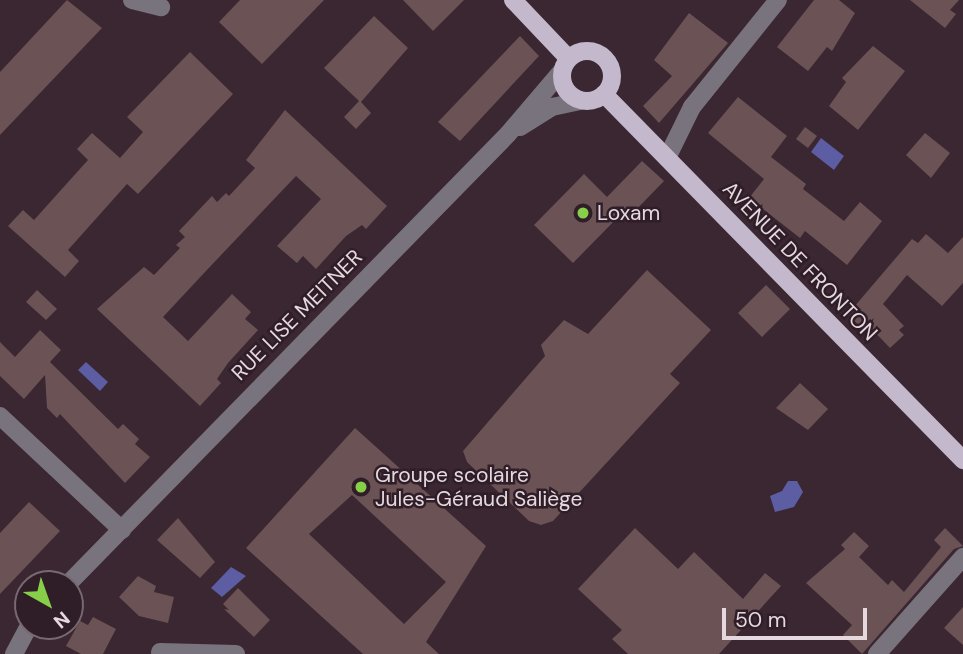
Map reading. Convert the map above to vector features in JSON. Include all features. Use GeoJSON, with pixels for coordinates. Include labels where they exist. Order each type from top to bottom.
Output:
{"type":"FeatureCollection","features":[{"type":"Feature","properties":{"kind":"main road"},"geometry":{"type":"LineString","coordinates":[[513,0],[565,65],[566,89],[581,101],[604,94],[611,80],[605,58],[591,51],[565,65]]}},
{"type":"Feature","properties":{"kind":"main road","name":"AVENUE DE FRONTON"},"geometry":{"type":"LineString","coordinates":[[604,94],[963,460]]}},
{"type":"Feature","properties":{"kind":"street"},"geometry":{"type":"LineString","coordinates":[[132,0],[161,7]]}},
{"type":"Feature","properties":{"kind":"street"},"geometry":{"type":"LineString","coordinates":[[667,158],[692,107],[778,0]]}},
{"type":"Feature","properties":{"kind":"street","name":"RUE LISE MEITNER"},"geometry":{"type":"LineString","coordinates":[[82,570],[508,134],[565,65]]}},
{"type":"Feature","properties":{"kind":"street","name":"RUE LISE MEITNER"},"geometry":{"type":"LineString","coordinates":[[508,134],[552,107],[581,101]]}},
{"type":"Feature","properties":{"kind":"street"},"geometry":{"type":"LineString","coordinates":[[0,416],[122,530]]}},
{"type":"Feature","properties":{"kind":"street"},"geometry":{"type":"LineString","coordinates":[[877,654],[963,557]]}},
{"type":"Feature","properties":{"kind":"street"},"geometry":{"type":"LineString","coordinates":[[160,652],[236,654]]}},
{"type":"Feature","properties":{"kind":"shaded area"},"geometry":{"type":"Polygon","coordinates":[[[821,138],[844,156],[834,170],[811,152],[821,138]]]}},
{"type":"Feature","properties":{"kind":"shaded area"},"geometry":{"type":"Polygon","coordinates":[[[86,362],[108,382],[100,391],[78,370],[86,362]]]}},
{"type":"Feature","properties":{"kind":"shaded area"},"geometry":{"type":"Polygon","coordinates":[[[788,481],[797,481],[803,492],[794,507],[775,512],[770,496],[782,491],[788,481]]]}},
{"type":"Feature","properties":{"kind":"shaded area"},"geometry":{"type":"Polygon","coordinates":[[[231,567],[246,576],[222,597],[211,588],[231,567]]]}},
{"type":"Feature","properties":{"kind":"building"},"geometry":{"type":"Polygon","coordinates":[[[67,0],[102,28],[0,135],[0,72],[67,0]]]}},
{"type":"Feature","properties":{"kind":"building"},"geometry":{"type":"Polygon","coordinates":[[[240,0],[324,0],[262,64],[219,22],[240,0]]]}},
{"type":"Feature","properties":{"kind":"building"},"geometry":{"type":"Polygon","coordinates":[[[403,0],[464,0],[433,31],[403,0]]]}},
{"type":"Feature","properties":{"kind":"building"},"geometry":{"type":"Polygon","coordinates":[[[814,0],[839,0],[855,13],[832,51],[827,47],[808,71],[777,47],[814,0]]]}},
{"type":"Feature","properties":{"kind":"building"},"geometry":{"type":"Polygon","coordinates":[[[910,0],[959,0],[950,10],[956,14],[945,28],[910,0]]]}},
{"type":"Feature","properties":{"kind":"building"},"geometry":{"type":"Polygon","coordinates":[[[689,13],[728,43],[659,123],[643,106],[672,76],[654,60],[689,13]]]}},
{"type":"Feature","properties":{"kind":"building"},"geometry":{"type":"Polygon","coordinates":[[[374,16],[408,48],[361,102],[371,113],[356,129],[344,117],[359,101],[324,68],[374,16]]]}},
{"type":"Feature","properties":{"kind":"building"},"geometry":{"type":"Polygon","coordinates":[[[520,36],[539,56],[460,141],[438,122],[520,36]]]}},
{"type":"Feature","properties":{"kind":"building"},"geometry":{"type":"Polygon","coordinates":[[[873,46],[905,71],[858,130],[829,106],[846,82],[842,78],[873,46]]]}},
{"type":"Feature","properties":{"kind":"building"},"geometry":{"type":"Polygon","coordinates":[[[190,52],[233,94],[138,194],[127,184],[68,250],[79,261],[65,277],[8,226],[23,210],[34,220],[88,160],[77,149],[92,133],[120,158],[143,132],[127,117],[190,52]]]}},
{"type":"Feature","properties":{"kind":"building"},"geometry":{"type":"Polygon","coordinates":[[[738,97],[787,136],[771,157],[806,184],[803,189],[844,221],[860,202],[882,221],[847,265],[805,231],[800,238],[749,198],[764,179],[708,133],[738,97]]]}},
{"type":"Feature","properties":{"kind":"building"},"geometry":{"type":"Polygon","coordinates":[[[285,110],[387,206],[366,229],[362,225],[346,236],[316,269],[303,256],[297,263],[277,246],[321,199],[296,176],[205,272],[163,317],[188,341],[232,294],[251,312],[245,319],[258,330],[228,363],[217,379],[221,383],[200,406],[97,309],[144,267],[154,275],[180,248],[176,245],[185,237],[179,231],[212,196],[217,202],[226,193],[229,196],[255,168],[246,160],[285,110]]]}},
{"type":"Feature","properties":{"kind":"building"},"geometry":{"type":"Polygon","coordinates":[[[805,127],[817,136],[808,148],[796,139],[805,127]]]}},
{"type":"Feature","properties":{"kind":"building"},"geometry":{"type":"Polygon","coordinates":[[[925,133],[950,153],[931,178],[906,155],[925,133]]]}},
{"type":"Feature","properties":{"kind":"building","name":"Loxam"},"geometry":{"type":"Polygon","coordinates":[[[642,161],[664,181],[630,216],[624,211],[573,263],[534,225],[584,174],[607,197],[642,161]]]}},
{"type":"Feature","properties":{"kind":"building"},"geometry":{"type":"Polygon","coordinates":[[[926,234],[948,253],[963,237],[963,283],[942,306],[907,275],[883,304],[904,326],[899,330],[904,335],[890,348],[867,324],[862,329],[848,314],[912,239],[918,243],[926,234]]]}},
{"type":"Feature","properties":{"kind":"building"},"geometry":{"type":"Polygon","coordinates":[[[647,270],[711,330],[670,374],[680,383],[553,521],[541,525],[529,521],[467,462],[463,451],[545,356],[541,345],[564,320],[588,334],[647,270]]]}},
{"type":"Feature","properties":{"kind":"building"},"geometry":{"type":"Polygon","coordinates":[[[766,285],[790,309],[762,337],[738,313],[766,285]]]}},
{"type":"Feature","properties":{"kind":"building"},"geometry":{"type":"Polygon","coordinates":[[[37,290],[57,309],[46,320],[26,302],[37,290]]]}},
{"type":"Feature","properties":{"kind":"building"},"geometry":{"type":"Polygon","coordinates":[[[40,330],[61,350],[50,362],[118,429],[123,424],[139,439],[135,444],[150,457],[125,483],[60,414],[57,418],[47,408],[45,375],[24,399],[0,376],[0,342],[15,357],[40,330]]]}},
{"type":"Feature","properties":{"kind":"building"},"geometry":{"type":"Polygon","coordinates":[[[800,383],[828,409],[808,430],[776,408],[800,383]]]}},
{"type":"Feature","properties":{"kind":"building"},"geometry":{"type":"Polygon","coordinates":[[[355,428],[486,546],[426,642],[439,654],[363,654],[246,548],[355,428]],[[352,495],[309,534],[404,624],[446,582],[352,495]]]}},
{"type":"Feature","properties":{"kind":"building"},"geometry":{"type":"Polygon","coordinates":[[[29,502],[60,531],[23,570],[14,570],[14,579],[0,594],[0,533],[29,502]]]}},
{"type":"Feature","properties":{"kind":"building"},"geometry":{"type":"Polygon","coordinates":[[[178,518],[215,562],[200,578],[157,540],[178,518]]]}},
{"type":"Feature","properties":{"kind":"building"},"geometry":{"type":"Polygon","coordinates":[[[635,528],[678,569],[694,552],[743,599],[765,573],[781,586],[719,654],[628,654],[612,639],[622,630],[578,589],[635,528]]]}},
{"type":"Feature","properties":{"kind":"building"},"geometry":{"type":"Polygon","coordinates":[[[945,528],[963,546],[954,549],[862,654],[843,635],[852,625],[806,583],[845,549],[841,545],[854,532],[869,546],[859,557],[888,585],[892,580],[904,592],[941,547],[934,540],[945,528]]]}},
{"type":"Feature","properties":{"kind":"building"},"geometry":{"type":"Polygon","coordinates":[[[138,576],[156,586],[154,592],[174,597],[168,623],[139,616],[119,597],[138,576]]]}},
{"type":"Feature","properties":{"kind":"building"},"geometry":{"type":"Polygon","coordinates":[[[238,588],[270,620],[254,637],[224,609],[229,610],[223,604],[238,588]]]}},
{"type":"Feature","properties":{"kind":"building"},"geometry":{"type":"Polygon","coordinates":[[[963,607],[963,645],[944,628],[963,607]]]}},
{"type":"Feature","properties":{"kind":"building"},"geometry":{"type":"Polygon","coordinates":[[[93,617],[116,629],[103,654],[81,654],[66,646],[69,640],[84,640],[84,623],[88,625],[93,617]]]}},
{"type":"Feature","properties":{"kind":"place","name":"Loxam"},"geometry":{"type":"Point","coordinates":[583,213]}},
{"type":"Feature","properties":{"kind":"place","name":"Groupe scolaire Jules-Géraud Saliège"},"geometry":{"type":"Point","coordinates":[361,487]}}]}
